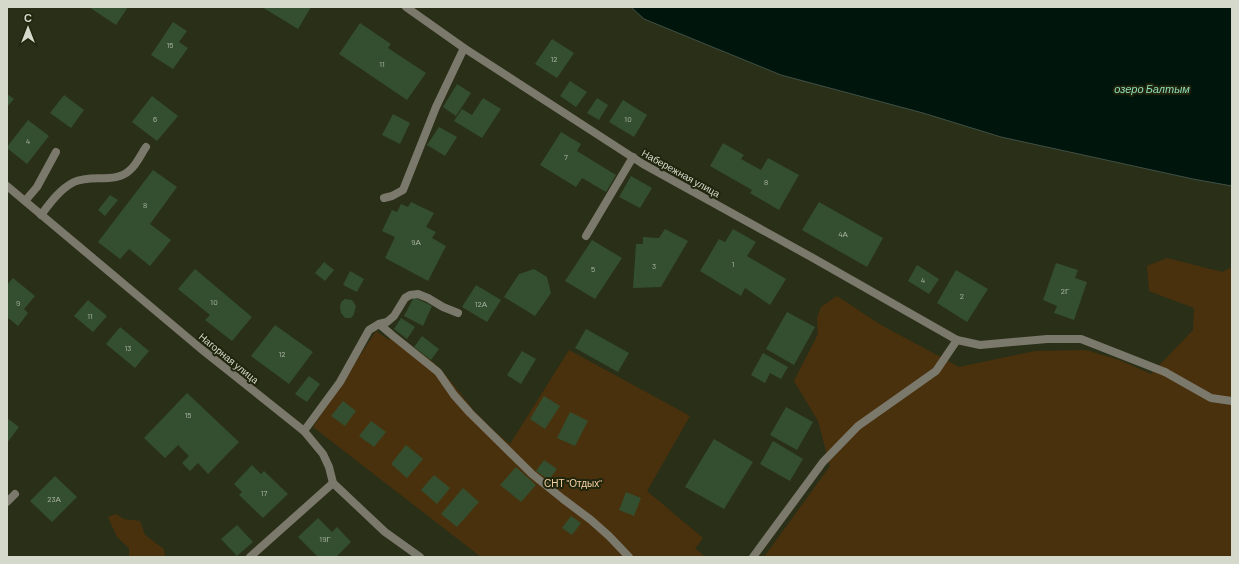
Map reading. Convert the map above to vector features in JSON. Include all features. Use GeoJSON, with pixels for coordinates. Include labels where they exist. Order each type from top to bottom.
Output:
{"type":"FeatureCollection","features":[{"type":"Feature","properties":{"kind":"street","name":"Набережная улица"},"geometry":{"type":"LineString","coordinates":[[406,7],[464,48],[643,164],[957,340],[980,345],[1047,339],[1081,339],[1165,372],[1211,398],[1232,401]]}},
{"type":"Feature","properties":{"kind":"street"},"geometry":{"type":"LineString","coordinates":[[384,198],[392,196],[403,190],[436,107],[464,48]]}},
{"type":"Feature","properties":{"kind":"street"},"geometry":{"type":"LineString","coordinates":[[41,215],[61,191],[74,182],[112,178],[124,175],[131,170],[146,147]]}},
{"type":"Feature","properties":{"kind":"street"},"geometry":{"type":"LineString","coordinates":[[25,201],[37,187],[56,152]]}},
{"type":"Feature","properties":{"kind":"street"},"geometry":{"type":"LineString","coordinates":[[586,236],[633,157]]}},
{"type":"Feature","properties":{"kind":"street","name":"Нагорная улица"},"geometry":{"type":"LineString","coordinates":[[7,186],[200,348],[304,431],[323,454],[329,467],[333,483]]}},
{"type":"Feature","properties":{"kind":"street"},"geometry":{"type":"LineString","coordinates":[[304,431],[340,382],[369,330],[379,324],[387,322],[394,316],[405,298],[410,295],[418,294],[428,298],[443,308],[458,313]]}},
{"type":"Feature","properties":{"kind":"street"},"geometry":{"type":"LineString","coordinates":[[379,324],[438,372],[454,395],[470,413],[532,474],[591,520],[629,557]]}},
{"type":"Feature","properties":{"kind":"street"},"geometry":{"type":"LineString","coordinates":[[753,557],[823,462],[858,426],[936,371],[957,340]]}},
{"type":"Feature","properties":{"kind":"street"},"geometry":{"type":"LineString","coordinates":[[250,557],[333,483],[385,532],[420,557]]}},
{"type":"Feature","properties":{"kind":"street"},"geometry":{"type":"LineString","coordinates":[[7,502],[15,494]]}},
{"type":"Feature","properties":{"kind":"green space"},"geometry":{"type":"Polygon","coordinates":[[[1167,258],[1222,272],[1232,267],[1232,557],[764,557],[830,466],[818,421],[794,381],[818,334],[817,318],[821,307],[837,296],[881,325],[959,367],[1035,351],[1086,350],[1119,360],[1151,374],[1193,330],[1194,308],[1149,291],[1147,266],[1167,258]]]}},
{"type":"Feature","properties":{"kind":"green space","name":"СНТ \"Отдых\""},"geometry":{"type":"Polygon","coordinates":[[[376,331],[389,340],[395,333],[434,363],[444,373],[475,412],[510,444],[569,350],[690,416],[647,491],[703,538],[695,549],[706,557],[481,557],[313,427],[376,331]]]}},
{"type":"Feature","properties":{"kind":"green space"},"geometry":{"type":"Polygon","coordinates":[[[116,514],[124,519],[140,521],[145,535],[164,549],[165,557],[129,557],[129,548],[117,537],[108,517],[116,514]]]}},
{"type":"Feature","properties":{"kind":"water","name":"озеро Балтым"},"geometry":{"type":"Polygon","coordinates":[[[631,7],[1232,7],[1232,186],[1193,179],[1001,137],[923,113],[781,75],[644,19],[631,7]]]}},
{"type":"Feature","properties":{"kind":"building"},"geometry":{"type":"Polygon","coordinates":[[[89,7],[128,7],[116,25],[89,7]]]}},
{"type":"Feature","properties":{"kind":"building"},"geometry":{"type":"Polygon","coordinates":[[[262,7],[311,7],[298,29],[262,7]]]}},
{"type":"Feature","properties":{"kind":"building"},"geometry":{"type":"Polygon","coordinates":[[[173,22],[187,31],[179,42],[188,48],[173,69],[151,55],[173,22]]]}},
{"type":"Feature","properties":{"kind":"building"},"geometry":{"type":"Polygon","coordinates":[[[360,23],[391,44],[388,48],[426,73],[407,100],[339,54],[360,23]]]}},
{"type":"Feature","properties":{"kind":"building"},"geometry":{"type":"Polygon","coordinates":[[[552,39],[574,53],[557,78],[535,64],[552,39]]]}},
{"type":"Feature","properties":{"kind":"building"},"geometry":{"type":"Polygon","coordinates":[[[570,81],[587,92],[576,107],[560,96],[570,81]]]}},
{"type":"Feature","properties":{"kind":"building"},"geometry":{"type":"Polygon","coordinates":[[[457,84],[471,93],[456,116],[443,107],[457,84]]]}},
{"type":"Feature","properties":{"kind":"building"},"geometry":{"type":"Polygon","coordinates":[[[7,94],[14,99],[7,107],[7,94]]]}},
{"type":"Feature","properties":{"kind":"building"},"geometry":{"type":"Polygon","coordinates":[[[64,95],[84,110],[71,128],[50,113],[64,95]]]}},
{"type":"Feature","properties":{"kind":"building"},"geometry":{"type":"Polygon","coordinates":[[[152,96],[178,116],[157,141],[132,122],[152,96]]]}},
{"type":"Feature","properties":{"kind":"building"},"geometry":{"type":"Polygon","coordinates":[[[483,98],[501,109],[482,138],[454,121],[462,109],[472,115],[483,98]]]}},
{"type":"Feature","properties":{"kind":"building"},"geometry":{"type":"Polygon","coordinates":[[[597,98],[608,105],[599,120],[587,113],[597,98]]]}},
{"type":"Feature","properties":{"kind":"building"},"geometry":{"type":"Polygon","coordinates":[[[623,100],[647,115],[634,137],[609,122],[623,100]]]}},
{"type":"Feature","properties":{"kind":"building"},"geometry":{"type":"Polygon","coordinates":[[[393,114],[410,123],[400,144],[382,135],[393,114]]]}},
{"type":"Feature","properties":{"kind":"building"},"geometry":{"type":"Polygon","coordinates":[[[28,120],[49,136],[27,164],[7,147],[28,120]]]}},
{"type":"Feature","properties":{"kind":"building"},"geometry":{"type":"Polygon","coordinates":[[[439,127],[457,137],[445,156],[427,145],[439,127]]]}},
{"type":"Feature","properties":{"kind":"building"},"geometry":{"type":"Polygon","coordinates":[[[561,132],[581,144],[577,151],[616,175],[606,192],[582,178],[576,187],[540,165],[561,132]]]}},
{"type":"Feature","properties":{"kind":"building"},"geometry":{"type":"Polygon","coordinates":[[[723,143],[744,155],[741,159],[761,170],[768,158],[799,175],[779,210],[750,193],[752,190],[710,166],[723,143]]]}},
{"type":"Feature","properties":{"kind":"building"},"geometry":{"type":"Polygon","coordinates":[[[153,170],[177,187],[150,224],[171,240],[150,266],[129,249],[120,259],[98,242],[153,170]]]}},
{"type":"Feature","properties":{"kind":"building"},"geometry":{"type":"Polygon","coordinates":[[[631,176],[652,188],[640,208],[619,197],[631,176]]]}},
{"type":"Feature","properties":{"kind":"building"},"geometry":{"type":"Polygon","coordinates":[[[110,195],[118,200],[105,216],[98,210],[110,195]]]}},
{"type":"Feature","properties":{"kind":"building"},"geometry":{"type":"Polygon","coordinates":[[[411,202],[434,213],[426,227],[436,232],[432,238],[446,246],[428,281],[385,258],[395,237],[382,231],[392,210],[397,212],[401,204],[408,207],[411,202]]]}},
{"type":"Feature","properties":{"kind":"building"},"geometry":{"type":"Polygon","coordinates":[[[819,202],[883,238],[867,267],[802,230],[819,202]]]}},
{"type":"Feature","properties":{"kind":"building"},"geometry":{"type":"Polygon","coordinates":[[[665,229],[688,241],[661,287],[633,288],[636,244],[643,244],[643,237],[659,238],[665,229]]]}},
{"type":"Feature","properties":{"kind":"building"},"geometry":{"type":"Polygon","coordinates":[[[733,229],[756,242],[747,256],[786,279],[770,305],[745,288],[741,296],[700,271],[719,239],[725,242],[733,229]]]}},
{"type":"Feature","properties":{"kind":"building"},"geometry":{"type":"Polygon","coordinates":[[[592,240],[622,258],[595,299],[565,281],[592,240]]]}},
{"type":"Feature","properties":{"kind":"building"},"geometry":{"type":"Polygon","coordinates":[[[324,262],[334,270],[325,281],[315,273],[324,262]]]}},
{"type":"Feature","properties":{"kind":"building"},"geometry":{"type":"Polygon","coordinates":[[[1056,263],[1078,270],[1075,278],[1087,282],[1074,320],[1054,313],[1057,306],[1043,300],[1056,263]]]}},
{"type":"Feature","properties":{"kind":"building"},"geometry":{"type":"Polygon","coordinates":[[[917,265],[939,279],[929,294],[908,281],[917,265]]]}},
{"type":"Feature","properties":{"kind":"building"},"geometry":{"type":"Polygon","coordinates":[[[195,269],[252,317],[232,341],[205,320],[210,315],[178,289],[195,269]]]}},
{"type":"Feature","properties":{"kind":"building"},"geometry":{"type":"Polygon","coordinates":[[[534,269],[547,277],[551,293],[535,316],[504,297],[519,274],[534,269]]]}},
{"type":"Feature","properties":{"kind":"building"},"geometry":{"type":"Polygon","coordinates":[[[956,270],[988,289],[967,322],[937,303],[956,270]]]}},
{"type":"Feature","properties":{"kind":"building"},"geometry":{"type":"Polygon","coordinates":[[[350,271],[364,279],[357,292],[343,285],[350,271]]]}},
{"type":"Feature","properties":{"kind":"building"},"geometry":{"type":"Polygon","coordinates":[[[13,278],[35,296],[24,309],[28,313],[18,326],[7,317],[7,285],[13,278]]]}},
{"type":"Feature","properties":{"kind":"building"},"geometry":{"type":"Polygon","coordinates":[[[476,285],[501,300],[487,322],[462,307],[476,285]]]}},
{"type":"Feature","properties":{"kind":"building"},"geometry":{"type":"Polygon","coordinates":[[[414,297],[432,306],[423,326],[404,316],[414,297]]]}},
{"type":"Feature","properties":{"kind":"building"},"geometry":{"type":"Polygon","coordinates":[[[345,299],[352,300],[356,306],[354,314],[351,318],[345,318],[341,313],[341,302],[345,299]]]}},
{"type":"Feature","properties":{"kind":"building"},"geometry":{"type":"Polygon","coordinates":[[[88,300],[107,316],[93,332],[74,316],[88,300]]]}},
{"type":"Feature","properties":{"kind":"building"},"geometry":{"type":"Polygon","coordinates":[[[787,312],[815,327],[794,365],[766,349],[787,312]]]}},
{"type":"Feature","properties":{"kind":"building"},"geometry":{"type":"Polygon","coordinates":[[[401,318],[415,327],[407,339],[394,329],[401,318]]]}},
{"type":"Feature","properties":{"kind":"building"},"geometry":{"type":"Polygon","coordinates":[[[275,325],[313,352],[289,384],[251,356],[275,325]]]}},
{"type":"Feature","properties":{"kind":"building"},"geometry":{"type":"Polygon","coordinates":[[[120,327],[149,351],[135,368],[106,344],[120,327]]]}},
{"type":"Feature","properties":{"kind":"building"},"geometry":{"type":"Polygon","coordinates":[[[586,329],[629,353],[618,372],[575,348],[586,329]]]}},
{"type":"Feature","properties":{"kind":"building"},"geometry":{"type":"Polygon","coordinates":[[[422,336],[439,349],[431,360],[414,347],[422,336]]]}},
{"type":"Feature","properties":{"kind":"building"},"geometry":{"type":"Polygon","coordinates":[[[522,351],[536,359],[521,384],[507,375],[522,351]]]}},
{"type":"Feature","properties":{"kind":"building"},"geometry":{"type":"Polygon","coordinates":[[[763,353],[788,367],[781,379],[770,373],[765,383],[751,375],[763,353]]]}},
{"type":"Feature","properties":{"kind":"building"},"geometry":{"type":"Polygon","coordinates":[[[309,376],[320,384],[307,402],[295,394],[309,376]]]}},
{"type":"Feature","properties":{"kind":"building"},"geometry":{"type":"Polygon","coordinates":[[[187,393],[239,442],[208,474],[198,463],[190,471],[182,463],[189,456],[178,445],[165,458],[144,438],[187,393]]]}},
{"type":"Feature","properties":{"kind":"building"},"geometry":{"type":"Polygon","coordinates":[[[544,396],[560,406],[545,429],[530,419],[544,396]]]}},
{"type":"Feature","properties":{"kind":"building"},"geometry":{"type":"Polygon","coordinates":[[[343,401],[356,411],[345,426],[331,416],[343,401]]]}},
{"type":"Feature","properties":{"kind":"building"},"geometry":{"type":"Polygon","coordinates":[[[786,407],[813,422],[797,450],[770,435],[786,407]]]}},
{"type":"Feature","properties":{"kind":"building"},"geometry":{"type":"Polygon","coordinates":[[[570,412],[588,421],[575,446],[557,438],[570,412]]]}},
{"type":"Feature","properties":{"kind":"building"},"geometry":{"type":"Polygon","coordinates":[[[7,418],[19,427],[7,443],[7,418]]]}},
{"type":"Feature","properties":{"kind":"building"},"geometry":{"type":"Polygon","coordinates":[[[371,421],[386,432],[374,447],[359,436],[371,421]]]}},
{"type":"Feature","properties":{"kind":"building"},"geometry":{"type":"Polygon","coordinates":[[[714,439],[753,462],[724,509],[685,487],[714,439]]]}},
{"type":"Feature","properties":{"kind":"building"},"geometry":{"type":"Polygon","coordinates":[[[773,441],[803,459],[790,481],[760,464],[773,441]]]}},
{"type":"Feature","properties":{"kind":"building"},"geometry":{"type":"Polygon","coordinates":[[[406,445],[423,459],[407,478],[391,464],[406,445]]]}},
{"type":"Feature","properties":{"kind":"building"},"geometry":{"type":"Polygon","coordinates":[[[544,460],[557,469],[549,480],[536,471],[544,460]]]}},
{"type":"Feature","properties":{"kind":"building"},"geometry":{"type":"Polygon","coordinates":[[[252,465],[261,474],[264,471],[288,494],[263,518],[239,495],[242,492],[234,484],[252,465]]]}},
{"type":"Feature","properties":{"kind":"building"},"geometry":{"type":"Polygon","coordinates":[[[516,467],[536,485],[521,502],[500,485],[516,467]]]}},
{"type":"Feature","properties":{"kind":"building"},"geometry":{"type":"Polygon","coordinates":[[[434,475],[450,488],[437,504],[421,490],[434,475]]]}},
{"type":"Feature","properties":{"kind":"building"},"geometry":{"type":"Polygon","coordinates":[[[55,476],[77,497],[52,522],[30,501],[55,476]]]}},
{"type":"Feature","properties":{"kind":"building"},"geometry":{"type":"Polygon","coordinates":[[[463,488],[479,502],[457,527],[441,514],[463,488]]]}},
{"type":"Feature","properties":{"kind":"building"},"geometry":{"type":"Polygon","coordinates":[[[626,492],[641,498],[634,516],[619,510],[626,492]]]}},
{"type":"Feature","properties":{"kind":"building"},"geometry":{"type":"Polygon","coordinates":[[[571,516],[581,523],[572,535],[562,528],[571,516]]]}},
{"type":"Feature","properties":{"kind":"building"},"geometry":{"type":"Polygon","coordinates":[[[318,518],[332,532],[337,527],[351,542],[336,557],[318,557],[298,537],[318,518]]]}},
{"type":"Feature","properties":{"kind":"building"},"geometry":{"type":"Polygon","coordinates":[[[237,525],[253,542],[237,556],[221,539],[237,525]]]}}]}
